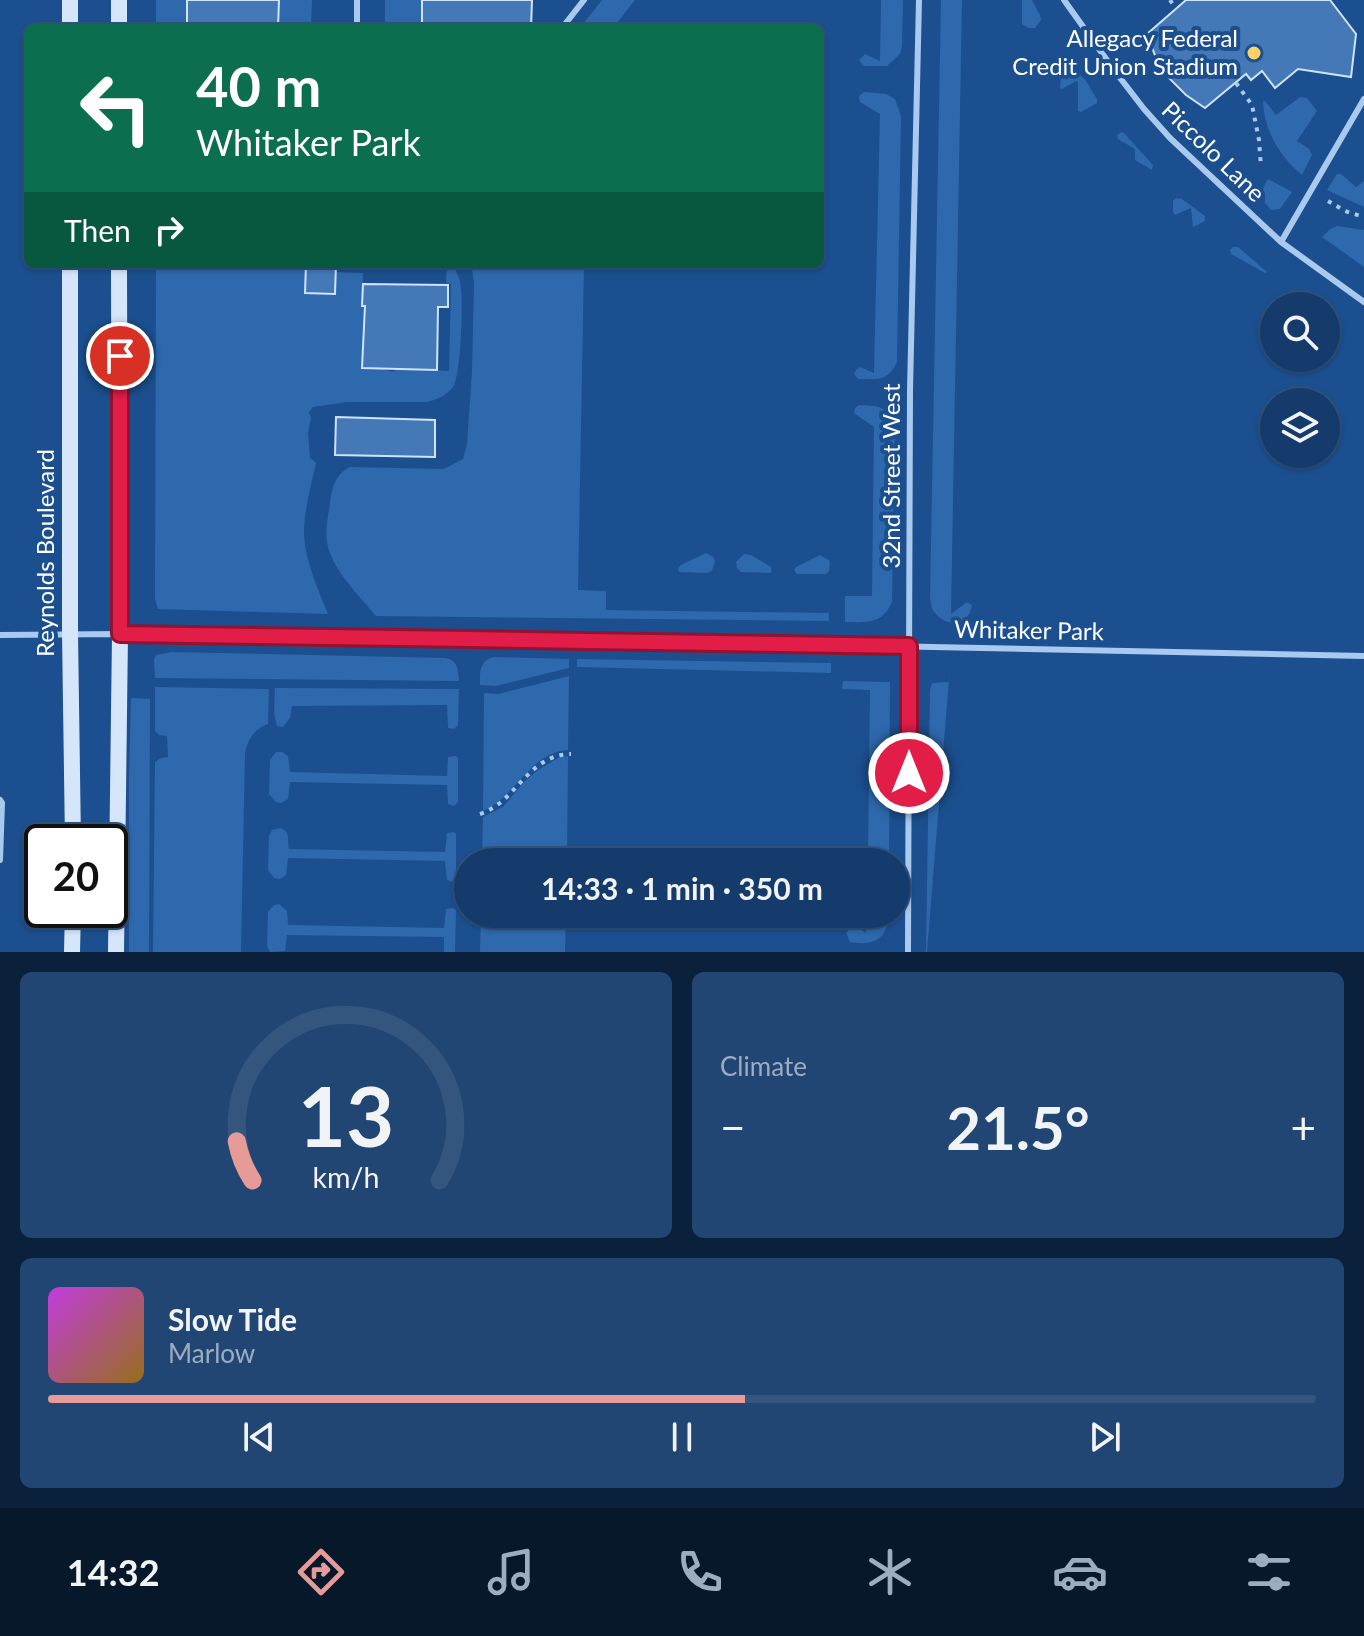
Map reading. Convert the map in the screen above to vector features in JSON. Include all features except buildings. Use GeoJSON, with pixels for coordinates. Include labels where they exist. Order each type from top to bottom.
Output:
{"type":"FeatureCollection","features":[{"type":"Feature","properties":{"kind":"main road"},"geometry":{"type":"LineString","coordinates":[[70,0],[70,24]]}},
{"type":"Feature","properties":{"kind":"main road"},"geometry":{"type":"LineString","coordinates":[[119,0],[119,24]]}},
{"type":"Feature","properties":{"kind":"main road","name":"Reynolds Boulevard"},"geometry":{"type":"LineString","coordinates":[[70,268],[73,824]]}},
{"type":"Feature","properties":{"kind":"main road"},"geometry":{"type":"LineString","coordinates":[[116,952],[120,634],[119,268]]}},
{"type":"Feature","properties":{"kind":"main road"},"geometry":{"type":"LineString","coordinates":[[72,952],[73,928]]}},
{"type":"Feature","properties":{"kind":"lane"},"geometry":{"type":"LineString","coordinates":[[357,0],[357,24]]}},
{"type":"Feature","properties":{"kind":"lane"},"geometry":{"type":"LineString","coordinates":[[565,24],[584,0]]}},
{"type":"Feature","properties":{"kind":"lane","name":"32nd Street West"},"geometry":{"type":"LineString","coordinates":[[908,952],[910,375],[919,0]]}},
{"type":"Feature","properties":{"kind":"lane","name":"Piccolo Lane"},"geometry":{"type":"LineString","coordinates":[[1064,0],[1114,70],[1170,138],[1281,242],[1364,302]]}},
{"type":"Feature","properties":{"kind":"lane"},"geometry":{"type":"LineString","coordinates":[[1281,242],[1364,99]]}},
{"type":"Feature","properties":{"kind":"lane","name":"Whitaker Park"},"geometry":{"type":"LineString","coordinates":[[0,635],[70,633],[617,640],[1364,656]]}},
{"type":"Feature","properties":{"kind":"lane"},"geometry":{"type":"LineString","coordinates":[[0,800],[0,860]]}},
{"type":"Feature","properties":{"kind":"path"},"geometry":{"type":"LineString","coordinates":[[1170,0],[1176,9]]}},
{"type":"Feature","properties":{"kind":"path"},"geometry":{"type":"LineString","coordinates":[[1236,83],[1252,105],[1261,167]]}},
{"type":"Feature","properties":{"kind":"path"},"geometry":{"type":"LineString","coordinates":[[1328,201],[1364,217]]}},
{"type":"Feature","properties":{"kind":"path"},"geometry":{"type":"LineString","coordinates":[[480,814],[500,804],[538,766],[556,755],[571,754]]}},
{"type":"Feature","properties":{"kind":"shaded area"},"geometry":{"type":"Polygon","coordinates":[[[156,0],[187,0],[187,24],[156,24],[156,0]]]}},
{"type":"Feature","properties":{"kind":"shaded area"},"geometry":{"type":"Polygon","coordinates":[[[279,0],[312,0],[311,24],[278,24],[279,0]]]}},
{"type":"Feature","properties":{"kind":"shaded area"},"geometry":{"type":"Polygon","coordinates":[[[385,0],[422,0],[422,24],[385,24],[385,0]]]}},
{"type":"Feature","properties":{"kind":"shaded area"},"geometry":{"type":"Polygon","coordinates":[[[602,0],[635,0],[616,24],[583,24],[602,0]]]}},
{"type":"Feature","properties":{"kind":"shaded area"},"geometry":{"type":"Polygon","coordinates":[[[881,0],[903,0],[900,54],[887,66],[864,66],[859,60],[865,54],[880,61],[881,0]]]}},
{"type":"Feature","properties":{"kind":"shaded area"},"geometry":{"type":"Polygon","coordinates":[[[941,0],[962,0],[951,614],[967,602],[972,605],[966,618],[956,623],[938,616],[932,609],[930,598],[941,0]]]}},
{"type":"Feature","properties":{"kind":"shaded area"},"geometry":{"type":"Polygon","coordinates":[[[1022,0],[1032,0],[1040,15],[1041,20],[1035,28],[1022,24],[1022,0]]]}},
{"type":"Feature","properties":{"kind":"shaded area"},"geometry":{"type":"Polygon","coordinates":[[[1067,70],[1081,76],[1097,103],[1078,111],[1078,82],[1060,88],[1061,75],[1067,70]]]}},
{"type":"Feature","properties":{"kind":"shaded area"},"geometry":{"type":"Polygon","coordinates":[[[864,92],[886,94],[895,99],[901,116],[897,362],[886,376],[871,379],[858,379],[854,374],[860,367],[874,373],[880,114],[860,102],[859,96],[864,92]]]}},
{"type":"Feature","properties":{"kind":"shaded area"},"geometry":{"type":"Polygon","coordinates":[[[1300,97],[1307,98],[1317,111],[1297,141],[1312,155],[1302,175],[1286,160],[1274,142],[1266,122],[1263,101],[1276,115],[1300,97]]]}},
{"type":"Feature","properties":{"kind":"shaded area"},"geometry":{"type":"Polygon","coordinates":[[[1121,132],[1153,165],[1152,170],[1135,160],[1135,149],[1118,139],[1117,135],[1121,132]]]}},
{"type":"Feature","properties":{"kind":"shaded area"},"geometry":{"type":"Polygon","coordinates":[[[1337,174],[1356,187],[1364,181],[1364,207],[1327,190],[1337,174]]]}},
{"type":"Feature","properties":{"kind":"shaded area"},"geometry":{"type":"Polygon","coordinates":[[[1268,179],[1292,192],[1280,209],[1271,210],[1265,203],[1262,190],[1268,179]]]}},
{"type":"Feature","properties":{"kind":"shaded area"},"geometry":{"type":"Polygon","coordinates":[[[1176,198],[1205,216],[1205,221],[1193,227],[1191,208],[1175,215],[1173,201],[1176,198]]]}},
{"type":"Feature","properties":{"kind":"shaded area"},"geometry":{"type":"Polygon","coordinates":[[[1337,226],[1364,230],[1364,267],[1322,237],[1337,226]]]}},
{"type":"Feature","properties":{"kind":"shaded area"},"geometry":{"type":"Polygon","coordinates":[[[1233,247],[1238,247],[1267,272],[1231,254],[1233,247]]]}},
{"type":"Feature","properties":{"kind":"shaded area"},"geometry":{"type":"Polygon","coordinates":[[[156,268],[306,268],[306,293],[334,293],[335,272],[363,273],[363,368],[392,372],[400,368],[449,371],[451,284],[446,283],[447,268],[454,268],[461,285],[461,338],[456,377],[449,391],[427,402],[347,402],[313,407],[309,412],[310,458],[316,463],[304,534],[313,575],[328,614],[158,609],[155,599],[156,268]]]}},
{"type":"Feature","properties":{"kind":"shaded area"},"geometry":{"type":"Polygon","coordinates":[[[584,268],[578,590],[606,591],[606,610],[829,613],[829,621],[376,616],[347,581],[330,552],[327,528],[333,487],[341,473],[350,467],[444,469],[463,459],[467,444],[472,371],[472,269],[584,268]]]}},
{"type":"Feature","properties":{"kind":"shaded area"},"geometry":{"type":"Polygon","coordinates":[[[859,405],[887,411],[895,426],[892,602],[878,618],[866,622],[845,622],[845,596],[872,596],[874,427],[854,413],[859,405]]]}},
{"type":"Feature","properties":{"kind":"shaded area"},"geometry":{"type":"Polygon","coordinates":[[[706,553],[715,561],[712,571],[679,572],[681,565],[706,553]]]}},
{"type":"Feature","properties":{"kind":"shaded area"},"geometry":{"type":"Polygon","coordinates":[[[744,554],[771,567],[771,573],[741,572],[736,562],[744,554]]]}},
{"type":"Feature","properties":{"kind":"shaded area"},"geometry":{"type":"Polygon","coordinates":[[[820,555],[830,561],[826,574],[797,574],[794,570],[796,567],[820,555]]]}},
{"type":"Feature","properties":{"kind":"shaded area"},"geometry":{"type":"Polygon","coordinates":[[[171,652],[445,658],[455,663],[459,681],[155,678],[156,655],[171,652]]]}},
{"type":"Feature","properties":{"kind":"shaded area"},"geometry":{"type":"Polygon","coordinates":[[[494,657],[569,659],[569,668],[496,686],[480,685],[483,664],[494,657]]]}},
{"type":"Feature","properties":{"kind":"shaded area"},"geometry":{"type":"Polygon","coordinates":[[[577,659],[831,663],[831,673],[577,667],[577,659]]]}},
{"type":"Feature","properties":{"kind":"shaded area"},"geometry":{"type":"Polygon","coordinates":[[[569,676],[568,750],[543,759],[505,796],[483,811],[484,693],[498,694],[569,676]]]}},
{"type":"Feature","properties":{"kind":"shaded area"},"geometry":{"type":"Polygon","coordinates":[[[843,681],[890,682],[889,848],[868,848],[870,690],[842,689],[843,681]]]}},
{"type":"Feature","properties":{"kind":"shaded area"},"geometry":{"type":"Polygon","coordinates":[[[949,682],[926,952],[930,690],[932,683],[949,682]]]}},
{"type":"Feature","properties":{"kind":"shaded area"},"geometry":{"type":"Polygon","coordinates":[[[155,687],[269,689],[268,724],[252,736],[245,754],[241,952],[153,952],[155,762],[168,757],[167,736],[155,731],[155,687]]]}},
{"type":"Feature","properties":{"kind":"shaded area"},"geometry":{"type":"Polygon","coordinates":[[[275,688],[459,689],[458,725],[454,729],[448,728],[447,705],[292,706],[290,718],[283,727],[277,726],[275,688]]]}},
{"type":"Feature","properties":{"kind":"shaded area"},"geometry":{"type":"Polygon","coordinates":[[[131,698],[150,699],[149,952],[129,952],[131,698]]]}},
{"type":"Feature","properties":{"kind":"shaded area"},"geometry":{"type":"Polygon","coordinates":[[[276,752],[288,756],[290,772],[447,776],[448,757],[455,756],[458,758],[458,802],[454,806],[448,804],[447,785],[290,782],[288,799],[276,802],[269,794],[270,760],[276,752]]]}},
{"type":"Feature","properties":{"kind":"shaded area"},"geometry":{"type":"Polygon","coordinates":[[[568,756],[567,848],[482,848],[483,817],[503,807],[524,782],[558,758],[568,756]]]}},
{"type":"Feature","properties":{"kind":"shaded area"},"geometry":{"type":"Polygon","coordinates":[[[272,830],[284,830],[289,849],[445,852],[447,833],[454,832],[454,881],[447,880],[445,861],[288,858],[286,875],[280,879],[274,878],[268,870],[272,830]]]}},
{"type":"Feature","properties":{"kind":"shaded area"},"geometry":{"type":"Polygon","coordinates":[[[279,904],[287,911],[288,925],[444,928],[446,909],[453,908],[455,952],[444,952],[444,937],[287,935],[285,951],[270,952],[267,946],[268,912],[279,904]]]}},
{"type":"Feature","properties":{"kind":"shaded area"},"geometry":{"type":"Polygon","coordinates":[[[481,928],[566,928],[565,952],[480,952],[481,928]]]}},
{"type":"Feature","properties":{"kind":"shaded area"},"geometry":{"type":"Polygon","coordinates":[[[850,928],[858,928],[866,933],[866,928],[886,928],[878,939],[866,943],[850,942],[846,933],[850,928]]]}},
{"type":"Feature","properties":{"kind":"place","name":"Allegacy Federal Credit Union Stadium"},"geometry":{"type":"Point","coordinates":[1254,53]}},
{"type":"Feature","properties":{"kind":"route"},"geometry":{"type":"LineString","coordinates":[[120,356],[120,634],[909,646],[909,773]]}}]}
